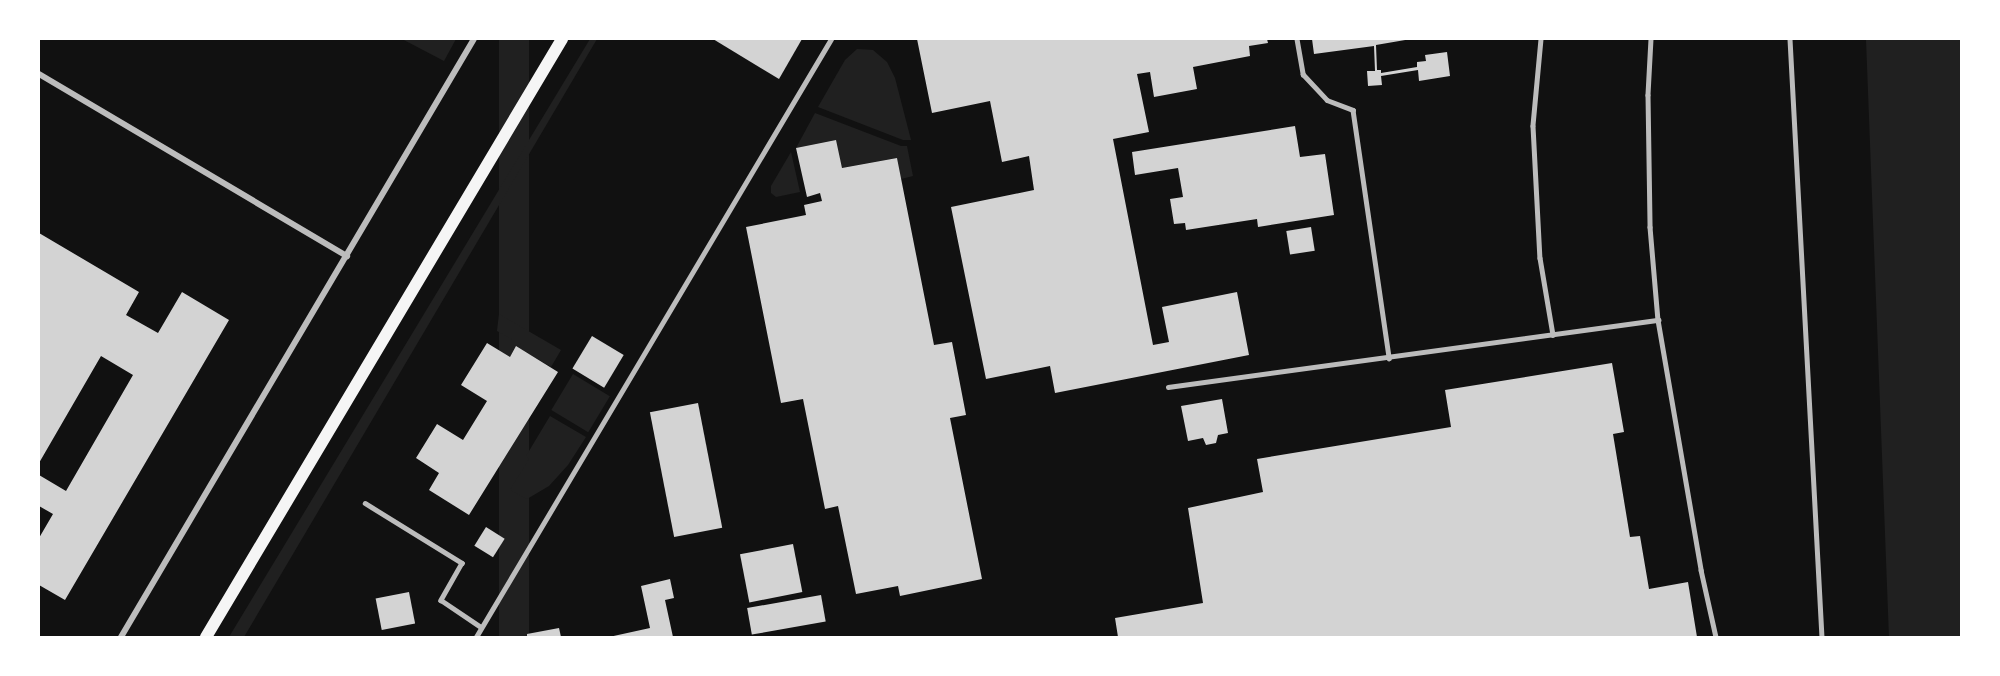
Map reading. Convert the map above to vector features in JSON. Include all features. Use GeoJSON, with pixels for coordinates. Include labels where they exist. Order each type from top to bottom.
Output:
{"type":"FeatureCollection","features":[{"type":"Feature","properties":{"kind":"main road"},"geometry":{"type":"LineString","coordinates":[[206,637],[562,39]]}},
{"type":"Feature","properties":{"kind":"street"},"geometry":{"type":"LineString","coordinates":[[121,637],[474,39]]}},
{"type":"Feature","properties":{"kind":"street"},"geometry":{"type":"LineString","coordinates":[[39,74],[347,256]]}},
{"type":"Feature","properties":{"kind":"lane"},"geometry":{"type":"LineString","coordinates":[[476,637],[831,39]]}},
{"type":"Feature","properties":{"kind":"lane"},"geometry":{"type":"LineString","coordinates":[[1297,39],[1303,74],[1327,100],[1353,111],[1389,358]]}},
{"type":"Feature","properties":{"kind":"lane"},"geometry":{"type":"LineString","coordinates":[[1541,39],[1533,126],[1540,258],[1553,335]]}},
{"type":"Feature","properties":{"kind":"lane"},"geometry":{"type":"LineString","coordinates":[[1652,39],[1648,95],[1650,227],[1658,320],[1701,570],[1716,637]]}},
{"type":"Feature","properties":{"kind":"lane"},"geometry":{"type":"LineString","coordinates":[[1790,39],[1822,637]]}},
{"type":"Feature","properties":{"kind":"lane"},"geometry":{"type":"LineString","coordinates":[[1168,387],[1658,320]]}},
{"type":"Feature","properties":{"kind":"lane"},"geometry":{"type":"LineString","coordinates":[[365,502],[462,563],[441,600],[482,627]]}},
{"type":"Feature","properties":{"kind":"shaded area"},"geometry":{"type":"Polygon","coordinates":[[[402,39],[456,39],[444,61],[402,39]]]}},
{"type":"Feature","properties":{"kind":"shaded area"},"geometry":{"type":"Polygon","coordinates":[[[499,39],[529,39],[529,637],[499,637],[499,39]]]}},
{"type":"Feature","properties":{"kind":"shaded area"},"geometry":{"type":"Polygon","coordinates":[[[590,39],[597,39],[244,637],[229,637],[590,39]]]}},
{"type":"Feature","properties":{"kind":"shaded area"},"geometry":{"type":"Polygon","coordinates":[[[1866,39],[1961,39],[1961,637],[1889,637],[1866,39]]]}},
{"type":"Feature","properties":{"kind":"shaded area"},"geometry":{"type":"Polygon","coordinates":[[[857,49],[873,50],[887,62],[895,78],[911,140],[903,140],[818,107],[845,60],[857,49]]]}},
{"type":"Feature","properties":{"kind":"shaded area"},"geometry":{"type":"Polygon","coordinates":[[[815,113],[901,146],[907,146],[913,176],[901,179],[897,158],[842,168],[835,140],[796,148],[815,113]]]}},
{"type":"Feature","properties":{"kind":"shaded area"},"geometry":{"type":"Polygon","coordinates":[[[791,152],[800,192],[776,197],[771,193],[771,186],[791,152]]]}},
{"type":"Feature","properties":{"kind":"shaded area"},"geometry":{"type":"Polygon","coordinates":[[[499,314],[561,350],[551,367],[522,350],[524,346],[497,331],[499,314]]]}},
{"type":"Feature","properties":{"kind":"shaded area"},"geometry":{"type":"Polygon","coordinates":[[[573,374],[610,396],[588,432],[551,410],[573,374]]]}},
{"type":"Feature","properties":{"kind":"shaded area"},"geometry":{"type":"Polygon","coordinates":[[[550,416],[586,437],[568,465],[549,486],[527,499],[510,490],[529,459],[526,456],[550,416]]]}},
{"type":"Feature","properties":{"kind":"building"},"geometry":{"type":"Polygon","coordinates":[[[713,39],[802,39],[779,79],[713,39]]]}},
{"type":"Feature","properties":{"kind":"building"},"geometry":{"type":"Polygon","coordinates":[[[917,39],[1267,39],[1268,43],[1249,46],[1250,56],[1193,67],[1197,89],[1154,97],[1150,72],[1137,74],[1149,132],[1113,139],[1153,345],[1169,342],[1162,307],[1237,292],[1249,355],[1055,393],[1050,366],[986,379],[951,207],[1034,190],[1029,156],[1002,162],[990,101],[932,113],[917,39]]]}},
{"type":"Feature","properties":{"kind":"building"},"geometry":{"type":"Polygon","coordinates":[[[1312,39],[1411,39],[1376,45],[1377,70],[1381,70],[1381,73],[1417,67],[1417,62],[1426,61],[1425,55],[1447,52],[1450,76],[1419,81],[1418,70],[1381,76],[1382,85],[1368,86],[1367,71],[1375,71],[1374,46],[1314,54],[1312,39]]]}},
{"type":"Feature","properties":{"kind":"building"},"geometry":{"type":"Polygon","coordinates":[[[1295,126],[1300,157],[1325,154],[1334,215],[1258,227],[1257,219],[1186,230],[1185,223],[1174,224],[1170,199],[1183,197],[1178,168],[1135,175],[1132,152],[1295,126]]]}},
{"type":"Feature","properties":{"kind":"building"},"geometry":{"type":"Polygon","coordinates":[[[836,140],[842,168],[897,158],[934,345],[952,342],[966,415],[950,418],[982,579],[900,596],[898,586],[856,594],[838,506],[825,509],[803,399],[781,403],[746,227],[806,215],[804,205],[822,201],[820,193],[807,197],[796,148],[836,140]]]}},
{"type":"Feature","properties":{"kind":"building"},"geometry":{"type":"Polygon","coordinates":[[[1311,227],[1315,251],[1290,255],[1286,231],[1311,227]]]}},
{"type":"Feature","properties":{"kind":"building"},"geometry":{"type":"Polygon","coordinates":[[[39,233],[139,292],[126,315],[158,333],[182,292],[229,320],[65,600],[39,585],[39,538],[53,514],[39,506],[39,475],[66,491],[133,375],[101,356],[39,463],[39,233]]]}},
{"type":"Feature","properties":{"kind":"building"},"geometry":{"type":"Polygon","coordinates":[[[592,336],[624,355],[604,388],[572,369],[592,336]]]}},
{"type":"Feature","properties":{"kind":"building"},"geometry":{"type":"Polygon","coordinates":[[[487,343],[510,357],[516,346],[558,372],[469,515],[429,490],[439,473],[416,458],[437,424],[463,440],[487,401],[461,385],[487,343]]]}},
{"type":"Feature","properties":{"kind":"building"},"geometry":{"type":"Polygon","coordinates":[[[1612,363],[1624,432],[1613,434],[1630,537],[1640,536],[1649,589],[1688,582],[1697,637],[1118,637],[1115,618],[1203,603],[1188,508],[1263,492],[1257,459],[1451,427],[1445,390],[1612,363]]]}},
{"type":"Feature","properties":{"kind":"building"},"geometry":{"type":"Polygon","coordinates":[[[1222,399],[1228,433],[1218,435],[1216,443],[1206,445],[1203,438],[1188,441],[1181,406],[1222,399]]]}},
{"type":"Feature","properties":{"kind":"building"},"geometry":{"type":"Polygon","coordinates":[[[698,403],[722,528],[674,537],[650,412],[698,403]]]}},
{"type":"Feature","properties":{"kind":"building"},"geometry":{"type":"Polygon","coordinates":[[[486,527],[505,539],[493,557],[474,546],[486,527]]]}},
{"type":"Feature","properties":{"kind":"building"},"geometry":{"type":"Polygon","coordinates":[[[793,544],[802,592],[749,602],[740,554],[793,544]]]}},
{"type":"Feature","properties":{"kind":"building"},"geometry":{"type":"Polygon","coordinates":[[[670,579],[674,598],[665,600],[673,637],[609,637],[650,628],[641,586],[670,579]]]}},
{"type":"Feature","properties":{"kind":"building"},"geometry":{"type":"Polygon","coordinates":[[[409,592],[415,623],[382,630],[376,598],[409,592]]]}},
{"type":"Feature","properties":{"kind":"building"},"geometry":{"type":"Polygon","coordinates":[[[821,595],[826,622],[752,635],[747,608],[821,595]]]}},
{"type":"Feature","properties":{"kind":"building"},"geometry":{"type":"Polygon","coordinates":[[[559,628],[561,637],[527,637],[527,634],[559,628]]]}}]}
